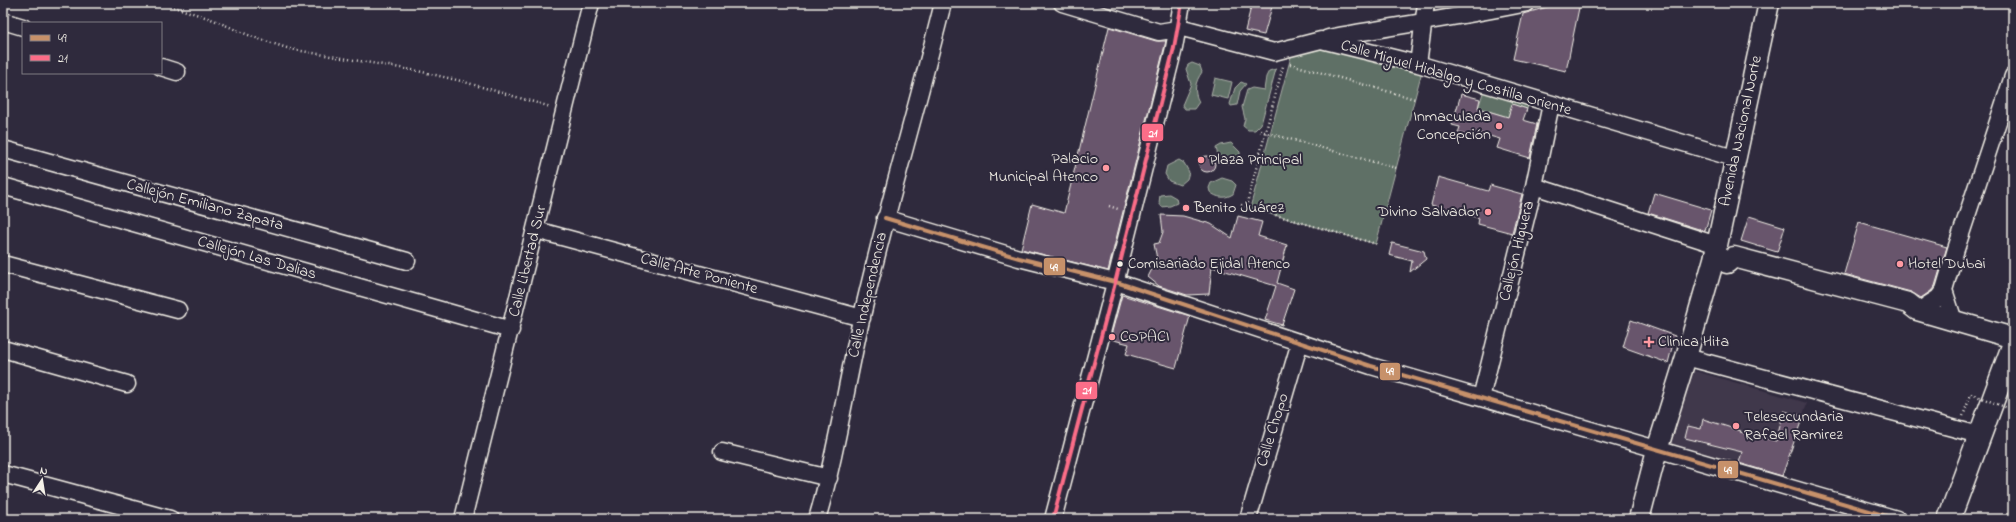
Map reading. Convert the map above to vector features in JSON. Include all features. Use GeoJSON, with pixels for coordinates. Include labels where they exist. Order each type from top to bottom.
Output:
{"type":"FeatureCollection","features":[{"type":"Feature","properties":{"kind":"highway"},"geometry":{"type":"LineString","coordinates":[[1949,519],[2013,346]]}},
{"type":"Feature","properties":{"kind":"main road","name":"Avenida Nacional Norte"},"geometry":{"type":"LineString","coordinates":[[1638,519],[1657,450],[1719,256],[1734,158],[1768,3]]}},
{"type":"Feature","properties":{"kind":"main road"},"geometry":{"type":"LineString","coordinates":[[1719,256],[1734,257],[1908,303],[1919,310],[2013,338]]}},
{"type":"Feature","properties":{"kind":"street","name":"Calle Libertad Sur"},"geometry":{"type":"LineString","coordinates":[[462,519],[536,230],[591,3]]}},
{"type":"Feature","properties":{"kind":"street","name":"Calle Independencia"},"geometry":{"type":"LineString","coordinates":[[817,519],[829,478],[862,318],[885,218],[912,124],[943,3]]}},
{"type":"Feature","properties":{"kind":"street"},"geometry":{"type":"LineString","coordinates":[[1062,3],[1159,32],[1177,28]]}},
{"type":"Feature","properties":{"kind":"street"},"geometry":{"type":"LineString","coordinates":[[1053,519],[1115,283],[1174,48],[1182,3]]}},
{"type":"Feature","properties":{"kind":"street"},"geometry":{"type":"LineString","coordinates":[[1418,64],[1426,3]]}},
{"type":"Feature","properties":{"kind":"street"},"geometry":{"type":"LineString","coordinates":[[1321,40],[1423,21],[1486,12],[1527,3]]}},
{"type":"Feature","properties":{"kind":"street"},"geometry":{"type":"LineString","coordinates":[[3,22],[22,27]]}},
{"type":"Feature","properties":{"kind":"street","name":"Calle Miguel Hidalgo y Costilla Oriente"},"geometry":{"type":"LineString","coordinates":[[1177,28],[1274,52],[1321,40],[1418,64],[1449,76],[1551,104],[1734,158]]}},
{"type":"Feature","properties":{"kind":"street"},"geometry":{"type":"LineString","coordinates":[[162,67],[177,72]]}},
{"type":"Feature","properties":{"kind":"street"},"geometry":{"type":"LineString","coordinates":[[1919,310],[1938,298],[1944,290],[2013,76]]}},
{"type":"Feature","properties":{"kind":"street","name":"Callejón Higuera"},"geometry":{"type":"LineString","coordinates":[[1481,398],[1534,186],[1551,104]]}},
{"type":"Feature","properties":{"kind":"street","name":"Callejón Emiliano Zapata"},"geometry":{"type":"LineString","coordinates":[[3,149],[407,261]]}},
{"type":"Feature","properties":{"kind":"street","name":"Callejón Las Dalias"},"geometry":{"type":"LineString","coordinates":[[3,186],[510,330]]}},
{"type":"Feature","properties":{"kind":"street"},"geometry":{"type":"LineString","coordinates":[[1534,186],[1719,256]]}},
{"type":"Feature","properties":{"kind":"street"},"geometry":{"type":"LineString","coordinates":[[885,218],[1020,258],[1115,283],[1371,366],[1897,519]]}},
{"type":"Feature","properties":{"kind":"street","name":"Calle Arte Poniente"},"geometry":{"type":"LineString","coordinates":[[536,230],[862,318]]}},
{"type":"Feature","properties":{"kind":"street"},"geometry":{"type":"LineString","coordinates":[[3,264],[178,310]]}},
{"type":"Feature","properties":{"kind":"street"},"geometry":{"type":"LineString","coordinates":[[1944,290],[1954,321]]}},
{"type":"Feature","properties":{"kind":"street","name":"Calle Chopo"},"geometry":{"type":"LineString","coordinates":[[1248,519],[1300,342]]}},
{"type":"Feature","properties":{"kind":"street"},"geometry":{"type":"LineString","coordinates":[[3,350],[127,384]]}},
{"type":"Feature","properties":{"kind":"street"},"geometry":{"type":"LineString","coordinates":[[1686,357],[1979,435]]}},
{"type":"Feature","properties":{"kind":"street"},"geometry":{"type":"LineString","coordinates":[[722,452],[829,478]]}},
{"type":"Feature","properties":{"kind":"street"},"geometry":{"type":"LineString","coordinates":[[3,474],[170,519]]}},
{"type":"Feature","properties":{"kind":"path"},"geometry":{"type":"LineString","coordinates":[[162,3],[211,19],[253,37],[290,49],[418,71],[461,81],[564,111]]}},
{"type":"Feature","properties":{"kind":"path"},"geometry":{"type":"LineString","coordinates":[[1246,207],[1284,62],[1415,99]]}},
{"type":"Feature","properties":{"kind":"path"},"geometry":{"type":"LineString","coordinates":[[1260,131],[1396,168]]}},
{"type":"Feature","properties":{"kind":"path"},"geometry":{"type":"LineString","coordinates":[[1241,205],[1376,244]]}},
{"type":"Feature","properties":{"kind":"path"},"geometry":{"type":"LineString","coordinates":[[1960,422],[1971,394],[2013,410]]}},
{"type":"Feature","properties":{"kind":"shaded area","name":"Telesecundaria Rafael Ramirez"},"geometry":{"type":"Polygon","coordinates":[[[1688,369],[1807,403],[1781,477],[1667,445],[1688,369]]]}},
{"type":"Feature","properties":{"kind":"green space"},"geometry":{"type":"Polygon","coordinates":[[[1322,44],[1422,71],[1376,244],[1250,208],[1292,53],[1322,44]]]}},
{"type":"Feature","properties":{"kind":"green space"},"geometry":{"type":"Polygon","coordinates":[[[1192,63],[1200,66],[1202,72],[1195,90],[1199,102],[1194,109],[1185,109],[1182,105],[1191,84],[1186,69],[1188,65],[1192,63]]]}},
{"type":"Feature","properties":{"kind":"green space"},"geometry":{"type":"Polygon","coordinates":[[[1276,69],[1261,124],[1255,130],[1248,130],[1243,126],[1245,119],[1242,107],[1247,90],[1252,88],[1264,90],[1266,77],[1269,71],[1276,69]]]}},
{"type":"Feature","properties":{"kind":"green space"},"geometry":{"type":"Polygon","coordinates":[[[1215,78],[1232,82],[1228,99],[1211,95],[1215,78]]]}},
{"type":"Feature","properties":{"kind":"green space"},"geometry":{"type":"Polygon","coordinates":[[[1241,82],[1246,84],[1240,91],[1237,105],[1231,106],[1230,104],[1235,88],[1241,82]]]}},
{"type":"Feature","properties":{"kind":"green space"},"geometry":{"type":"Polygon","coordinates":[[[1485,87],[1530,99],[1527,109],[1512,104],[1508,117],[1478,108],[1485,87]]]}},
{"type":"Feature","properties":{"kind":"green space"},"geometry":{"type":"Polygon","coordinates":[[[1231,143],[1240,152],[1240,159],[1236,164],[1225,162],[1220,158],[1216,148],[1221,145],[1231,143]]]}},
{"type":"Feature","properties":{"kind":"green space"},"geometry":{"type":"Polygon","coordinates":[[[1179,160],[1184,163],[1189,172],[1187,179],[1180,185],[1169,181],[1165,174],[1167,166],[1179,160]]]}},
{"type":"Feature","properties":{"kind":"green space"},"geometry":{"type":"Polygon","coordinates":[[[1222,178],[1232,181],[1236,185],[1233,194],[1227,197],[1215,196],[1210,192],[1209,188],[1211,183],[1222,178]]]}},
{"type":"Feature","properties":{"kind":"green space"},"geometry":{"type":"Polygon","coordinates":[[[1169,194],[1176,198],[1177,203],[1162,207],[1159,203],[1160,195],[1169,194]]]}},
{"type":"Feature","properties":{"kind":"building"},"geometry":{"type":"Polygon","coordinates":[[[1252,3],[1273,3],[1264,35],[1245,31],[1252,3]]]}},
{"type":"Feature","properties":{"kind":"building"},"geometry":{"type":"Polygon","coordinates":[[[1561,3],[1580,3],[1566,71],[1513,59],[1523,14],[1561,3]]]}},
{"type":"Feature","properties":{"kind":"building"},"geometry":{"type":"Polygon","coordinates":[[[1109,27],[1156,41],[1166,41],[1108,271],[1021,249],[1032,204],[1064,213],[1109,27]]]}},
{"type":"Feature","properties":{"kind":"building","name":"Inmaculada Concepción"},"geometry":{"type":"Polygon","coordinates":[[[1461,94],[1480,99],[1478,108],[1508,117],[1512,104],[1527,109],[1523,120],[1537,124],[1530,158],[1497,148],[1500,139],[1472,131],[1470,136],[1458,133],[1460,127],[1452,125],[1461,94]]]}},
{"type":"Feature","properties":{"kind":"building"},"geometry":{"type":"Polygon","coordinates":[[[1204,156],[1210,156],[1215,161],[1213,170],[1210,172],[1204,172],[1199,167],[1199,161],[1204,156]]]}},
{"type":"Feature","properties":{"kind":"building","name":"Divino Salvador"},"geometry":{"type":"Polygon","coordinates":[[[1438,177],[1488,191],[1490,185],[1522,194],[1512,233],[1478,224],[1479,218],[1431,205],[1438,177]]]}},
{"type":"Feature","properties":{"kind":"building"},"geometry":{"type":"Polygon","coordinates":[[[1654,193],[1711,210],[1705,231],[1648,213],[1654,193]]]}},
{"type":"Feature","properties":{"kind":"building"},"geometry":{"type":"Polygon","coordinates":[[[1161,215],[1183,216],[1211,224],[1232,238],[1238,216],[1262,222],[1258,236],[1287,245],[1277,283],[1294,289],[1282,325],[1265,320],[1276,286],[1212,267],[1209,294],[1187,295],[1159,286],[1148,277],[1157,259],[1154,244],[1159,243],[1163,232],[1161,215]]]}},
{"type":"Feature","properties":{"kind":"building"},"geometry":{"type":"Polygon","coordinates":[[[1749,216],[1785,227],[1777,252],[1741,241],[1749,216]]]}},
{"type":"Feature","properties":{"kind":"building","name":"Hotel Dubai"},"geometry":{"type":"Polygon","coordinates":[[[1859,222],[1947,247],[1935,286],[1931,291],[1921,298],[1911,292],[1844,274],[1859,222]]]}},
{"type":"Feature","properties":{"kind":"building"},"geometry":{"type":"Polygon","coordinates":[[[1392,243],[1424,251],[1426,259],[1410,272],[1412,261],[1389,255],[1392,243]]]}},
{"type":"Feature","properties":{"kind":"building"},"geometry":{"type":"Polygon","coordinates":[[[1122,295],[1190,316],[1176,368],[1126,354],[1129,344],[1110,339],[1122,295]]]}},
{"type":"Feature","properties":{"kind":"building","name":"Clinica Hita"},"geometry":{"type":"Polygon","coordinates":[[[1631,320],[1675,336],[1668,363],[1623,347],[1631,320]]]}},
{"type":"Feature","properties":{"kind":"building"},"geometry":{"type":"Polygon","coordinates":[[[1784,411],[1803,416],[1782,476],[1739,463],[1742,452],[1685,438],[1688,426],[1701,429],[1703,419],[1741,431],[1740,432],[1776,441],[1784,411]]]}},
{"type":"Feature","properties":{"kind":"transit line","name":"21"},"geometry":{"type":"LineString","coordinates":[[1053,519],[1115,283],[1174,48],[1182,3]]}},
{"type":"Feature","properties":{"kind":"transit line","name":"49"},"geometry":{"type":"LineString","coordinates":[[885,218],[1019,258],[1119,283],[1371,366],[1897,519]]}},
{"type":"Feature","properties":{"kind":"place","name":"Inmaculada Concepción"},"geometry":{"type":"Point","coordinates":[1499,126]}},
{"type":"Feature","properties":{"kind":"place","name":"Plaza Principal"},"geometry":{"type":"Point","coordinates":[1201,160]}},
{"type":"Feature","properties":{"kind":"place","name":"Palacio Municipal Atenco"},"geometry":{"type":"Point","coordinates":[1106,168]}},
{"type":"Feature","properties":{"kind":"place","name":"Benito Juárez"},"geometry":{"type":"Point","coordinates":[1186,208]}},
{"type":"Feature","properties":{"kind":"place","name":"Divino Salvador"},"geometry":{"type":"Point","coordinates":[1488,212]}},
{"type":"Feature","properties":{"kind":"place","name":"Comisariado Ejidal Atenco"},"geometry":{"type":"Point","coordinates":[1120,264]}},
{"type":"Feature","properties":{"kind":"place","name":"Hotel Dubai"},"geometry":{"type":"Point","coordinates":[1900,264]}},
{"type":"Feature","properties":{"kind":"place","name":"COPACI"},"geometry":{"type":"Point","coordinates":[1112,337]}},
{"type":"Feature","properties":{"kind":"place","name":"Clinica Hita"},"geometry":{"type":"Point","coordinates":[1649,342]}},
{"type":"Feature","properties":{"kind":"place","name":"Telesecundaria Rafael Ramirez"},"geometry":{"type":"Point","coordinates":[1736,426]}}]}
